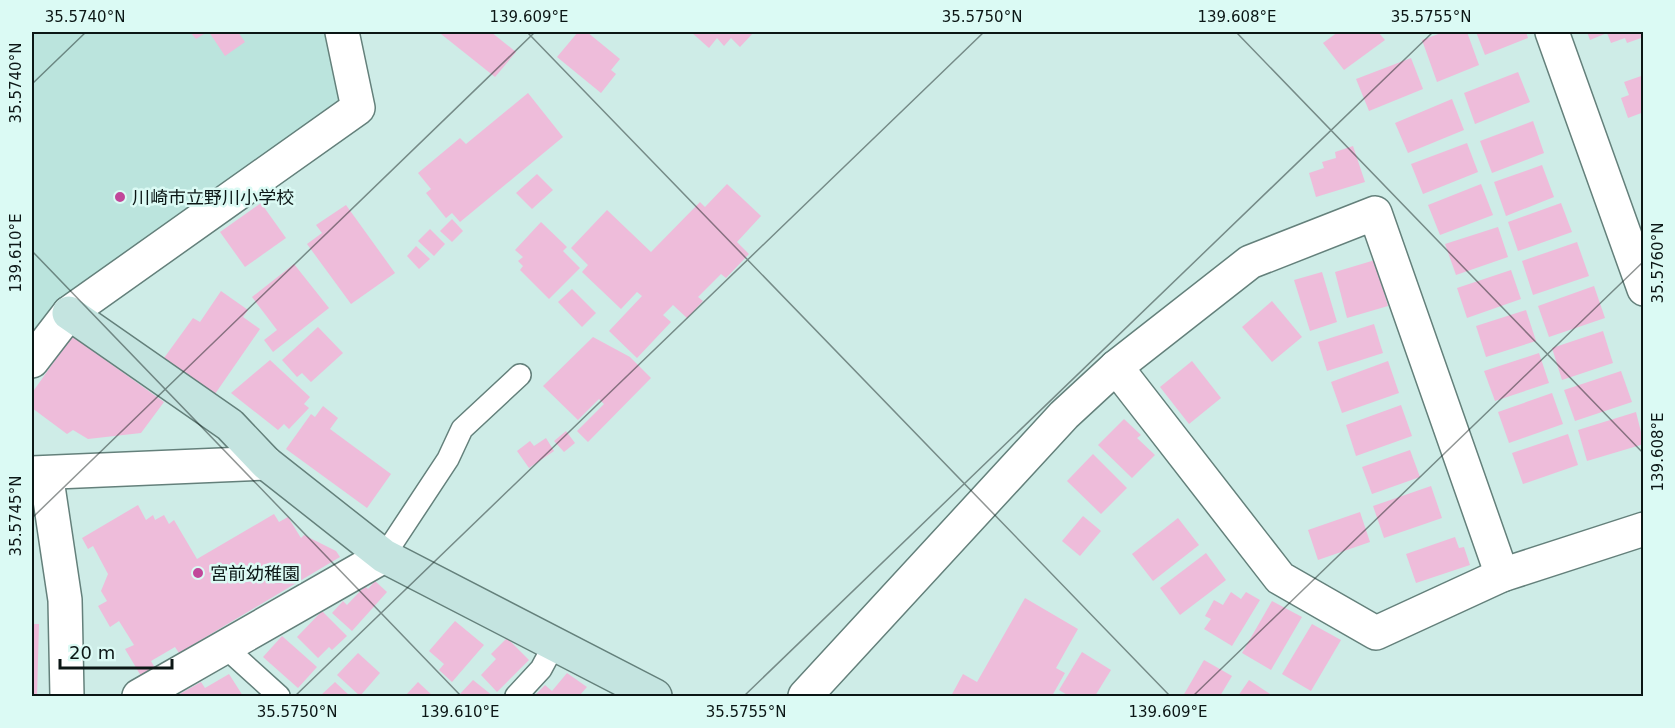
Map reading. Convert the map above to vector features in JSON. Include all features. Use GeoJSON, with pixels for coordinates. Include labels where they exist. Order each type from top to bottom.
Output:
{"type":"FeatureCollection","features":[{"type":"Feature","properties":{"kind":"street"},"geometry":{"type":"LineString","coordinates":[[32,361],[69,313],[358,108],[342,32]]}},
{"type":"Feature","properties":{"kind":"street"},"geometry":{"type":"LineString","coordinates":[[1552,32],[1644,289]]}},
{"type":"Feature","properties":{"kind":"street"},"geometry":{"type":"LineString","coordinates":[[805,696],[1064,416],[1116,367],[1250,262],[1375,213],[1502,575]]}},
{"type":"Feature","properties":{"kind":"street"},"geometry":{"type":"LineString","coordinates":[[69,313],[230,425],[266,463],[384,556],[655,696]]}},
{"type":"Feature","properties":{"kind":"street"},"geometry":{"type":"LineString","coordinates":[[1116,367],[1280,578],[1376,633],[1502,575],[1644,529]]}},
{"type":"Feature","properties":{"kind":"street"},"geometry":{"type":"LineString","coordinates":[[67,696],[65,600],[39,473],[266,463]]}},
{"type":"Feature","properties":{"kind":"street"},"geometry":{"type":"LineString","coordinates":[[139,696],[384,556]]}},
{"type":"Feature","properties":{"kind":"lane"},"geometry":{"type":"LineString","coordinates":[[384,556],[448,459],[462,429],[520,375]]}},
{"type":"Feature","properties":{"kind":"lane"},"geometry":{"type":"LineString","coordinates":[[516,696],[541,669],[555,643]]}},
{"type":"Feature","properties":{"kind":"lane"},"geometry":{"type":"LineString","coordinates":[[226,648],[279,696]]}},
{"type":"Feature","properties":{"kind":"shaded area","name":"川崎市立野川小学校"},"geometry":{"type":"Polygon","coordinates":[[[32,32],[324,32],[332,48],[346,99],[32,342],[32,32]]]}},
{"type":"Feature","properties":{"kind":"building"},"geometry":{"type":"Polygon","coordinates":[[[190,32],[207,32],[196,39],[190,32]]]}},
{"type":"Feature","properties":{"kind":"building"},"geometry":{"type":"Polygon","coordinates":[[[209,32],[238,32],[245,42],[225,56],[209,32]]]}},
{"type":"Feature","properties":{"kind":"building"},"geometry":{"type":"Polygon","coordinates":[[[443,32],[491,32],[516,52],[495,77],[441,34],[443,32]]]}},
{"type":"Feature","properties":{"kind":"building"},"geometry":{"type":"Polygon","coordinates":[[[578,32],[587,32],[620,59],[611,70],[616,74],[601,93],[557,57],[578,32]]]}},
{"type":"Feature","properties":{"kind":"building"},"geometry":{"type":"Polygon","coordinates":[[[691,32],[754,32],[740,47],[731,38],[724,46],[717,38],[709,48],[691,32]]]}},
{"type":"Feature","properties":{"kind":"building"},"geometry":{"type":"Polygon","coordinates":[[[1338,32],[1378,32],[1385,40],[1344,70],[1323,43],[1338,32]]]}},
{"type":"Feature","properties":{"kind":"building"},"geometry":{"type":"Polygon","coordinates":[[[1444,32],[1467,32],[1479,65],[1437,82],[1422,40],[1444,32]]]}},
{"type":"Feature","properties":{"kind":"building"},"geometry":{"type":"Polygon","coordinates":[[[1476,32],[1526,32],[1528,38],[1485,55],[1476,32]]]}},
{"type":"Feature","properties":{"kind":"building"},"geometry":{"type":"Polygon","coordinates":[[[1587,32],[1644,32],[1644,37],[1627,43],[1625,38],[1611,43],[1607,33],[1590,40],[1587,32]]]}},
{"type":"Feature","properties":{"kind":"building"},"geometry":{"type":"Polygon","coordinates":[[[1411,58],[1423,89],[1369,111],[1356,79],[1411,58]]]}},
{"type":"Feature","properties":{"kind":"building"},"geometry":{"type":"Polygon","coordinates":[[[1518,72],[1530,102],[1475,124],[1464,93],[1518,72]]]}},
{"type":"Feature","properties":{"kind":"building"},"geometry":{"type":"Polygon","coordinates":[[[1644,75],[1644,112],[1628,118],[1621,98],[1629,95],[1624,82],[1644,75]]]}},
{"type":"Feature","properties":{"kind":"building"},"geometry":{"type":"Polygon","coordinates":[[[528,93],[563,137],[460,222],[452,213],[446,218],[426,193],[431,189],[418,173],[460,138],[466,144],[528,93]]]}},
{"type":"Feature","properties":{"kind":"building"},"geometry":{"type":"Polygon","coordinates":[[[1452,99],[1464,130],[1408,153],[1395,123],[1452,99]]]}},
{"type":"Feature","properties":{"kind":"building"},"geometry":{"type":"Polygon","coordinates":[[[1533,121],[1544,153],[1492,173],[1480,141],[1533,121]]]}},
{"type":"Feature","properties":{"kind":"building"},"geometry":{"type":"Polygon","coordinates":[[[1467,143],[1478,172],[1423,194],[1411,164],[1467,143]]]}},
{"type":"Feature","properties":{"kind":"building"},"geometry":{"type":"Polygon","coordinates":[[[1353,146],[1365,182],[1316,197],[1309,173],[1324,168],[1322,162],[1336,158],[1335,152],[1353,146]]]}},
{"type":"Feature","properties":{"kind":"building"},"geometry":{"type":"Polygon","coordinates":[[[1542,165],[1554,197],[1506,216],[1494,182],[1542,165]]]}},
{"type":"Feature","properties":{"kind":"building"},"geometry":{"type":"Polygon","coordinates":[[[537,174],[553,190],[532,209],[516,193],[537,174]]]}},
{"type":"Feature","properties":{"kind":"building"},"geometry":{"type":"Polygon","coordinates":[[[727,184],[761,216],[737,242],[749,254],[726,278],[721,274],[698,297],[703,301],[687,318],[673,305],[663,315],[671,322],[637,358],[609,331],[642,296],[637,292],[621,309],[582,272],[588,265],[571,248],[607,210],[651,252],[700,202],[705,207],[727,184]]]}},
{"type":"Feature","properties":{"kind":"building"},"geometry":{"type":"Polygon","coordinates":[[[1481,184],[1493,215],[1440,235],[1428,205],[1481,184]]]}},
{"type":"Feature","properties":{"kind":"building"},"geometry":{"type":"Polygon","coordinates":[[[261,203],[286,238],[245,267],[220,232],[261,203]]]}},
{"type":"Feature","properties":{"kind":"building"},"geometry":{"type":"Polygon","coordinates":[[[1561,203],[1572,232],[1518,251],[1508,222],[1561,203]]]}},
{"type":"Feature","properties":{"kind":"building"},"geometry":{"type":"Polygon","coordinates":[[[346,205],[395,273],[351,304],[307,244],[322,233],[316,225],[346,205]]]}},
{"type":"Feature","properties":{"kind":"building"},"geometry":{"type":"Polygon","coordinates":[[[452,219],[463,231],[452,242],[440,231],[452,219]]]}},
{"type":"Feature","properties":{"kind":"building"},"geometry":{"type":"Polygon","coordinates":[[[541,222],[567,247],[563,251],[580,268],[549,299],[520,270],[523,266],[518,261],[523,257],[515,250],[541,222]]]}},
{"type":"Feature","properties":{"kind":"building"},"geometry":{"type":"Polygon","coordinates":[[[1498,227],[1508,257],[1456,275],[1445,244],[1498,227]]]}},
{"type":"Feature","properties":{"kind":"building"},"geometry":{"type":"Polygon","coordinates":[[[430,229],[445,244],[434,256],[418,241],[430,229]]]}},
{"type":"Feature","properties":{"kind":"building"},"geometry":{"type":"Polygon","coordinates":[[[1577,242],[1589,276],[1533,295],[1522,261],[1577,242]]]}},
{"type":"Feature","properties":{"kind":"building"},"geometry":{"type":"Polygon","coordinates":[[[416,246],[430,259],[419,269],[407,256],[416,246]]]}},
{"type":"Feature","properties":{"kind":"building"},"geometry":{"type":"Polygon","coordinates":[[[1375,260],[1388,306],[1347,318],[1335,272],[1375,260]]]}},
{"type":"Feature","properties":{"kind":"building"},"geometry":{"type":"Polygon","coordinates":[[[294,264],[329,308],[273,352],[264,340],[277,330],[252,297],[294,264]]]}},
{"type":"Feature","properties":{"kind":"building"},"geometry":{"type":"Polygon","coordinates":[[[1511,270],[1521,299],[1467,318],[1457,288],[1511,270]]]}},
{"type":"Feature","properties":{"kind":"building"},"geometry":{"type":"Polygon","coordinates":[[[1322,272],[1337,322],[1310,331],[1294,280],[1322,272]]]}},
{"type":"Feature","properties":{"kind":"building"},"geometry":{"type":"Polygon","coordinates":[[[1594,286],[1605,318],[1549,337],[1538,306],[1594,286]]]}},
{"type":"Feature","properties":{"kind":"building"},"geometry":{"type":"Polygon","coordinates":[[[572,289],[596,313],[582,327],[558,302],[572,289]]]}},
{"type":"Feature","properties":{"kind":"building"},"geometry":{"type":"Polygon","coordinates":[[[221,291],[248,310],[243,317],[260,329],[215,394],[164,358],[193,318],[200,322],[221,291]]]}},
{"type":"Feature","properties":{"kind":"building"},"geometry":{"type":"Polygon","coordinates":[[[1272,301],[1302,337],[1272,362],[1242,327],[1272,301]]]}},
{"type":"Feature","properties":{"kind":"building"},"geometry":{"type":"Polygon","coordinates":[[[1526,310],[1536,341],[1486,357],[1476,326],[1526,310]]]}},
{"type":"Feature","properties":{"kind":"building"},"geometry":{"type":"Polygon","coordinates":[[[1374,324],[1383,353],[1327,371],[1318,342],[1374,324]]]}},
{"type":"Feature","properties":{"kind":"building"},"geometry":{"type":"Polygon","coordinates":[[[318,327],[343,353],[311,382],[302,373],[297,377],[282,360],[318,327]]]}},
{"type":"Feature","properties":{"kind":"building"},"geometry":{"type":"Polygon","coordinates":[[[1603,331],[1613,363],[1562,380],[1552,348],[1603,331]]]}},
{"type":"Feature","properties":{"kind":"building"},"geometry":{"type":"Polygon","coordinates":[[[72,336],[164,402],[141,433],[88,439],[73,430],[67,434],[32,408],[32,393],[72,336]]]}},
{"type":"Feature","properties":{"kind":"building"},"geometry":{"type":"Polygon","coordinates":[[[593,337],[630,357],[651,378],[588,442],[577,431],[604,404],[599,399],[578,420],[543,386],[593,337]]]}},
{"type":"Feature","properties":{"kind":"building"},"geometry":{"type":"Polygon","coordinates":[[[1539,353],[1549,383],[1495,401],[1484,371],[1539,353]]]}},
{"type":"Feature","properties":{"kind":"building"},"geometry":{"type":"Polygon","coordinates":[[[270,360],[310,397],[304,404],[309,408],[289,429],[284,424],[278,430],[231,393],[270,360]]]}},
{"type":"Feature","properties":{"kind":"building"},"geometry":{"type":"Polygon","coordinates":[[[1192,361],[1221,398],[1189,424],[1160,387],[1192,361]]]}},
{"type":"Feature","properties":{"kind":"building"},"geometry":{"type":"Polygon","coordinates":[[[1388,361],[1399,393],[1342,413],[1331,382],[1388,361]]]}},
{"type":"Feature","properties":{"kind":"building"},"geometry":{"type":"Polygon","coordinates":[[[1621,371],[1632,402],[1575,421],[1564,390],[1621,371]]]}},
{"type":"Feature","properties":{"kind":"building"},"geometry":{"type":"Polygon","coordinates":[[[1552,393],[1563,424],[1509,443],[1498,412],[1552,393]]]}},
{"type":"Feature","properties":{"kind":"building"},"geometry":{"type":"Polygon","coordinates":[[[1401,405],[1412,436],[1356,456],[1346,425],[1401,405]]]}},
{"type":"Feature","properties":{"kind":"building"},"geometry":{"type":"Polygon","coordinates":[[[323,406],[338,418],[330,429],[391,474],[367,508],[286,449],[311,414],[315,417],[323,406]]]}},
{"type":"Feature","properties":{"kind":"building"},"geometry":{"type":"Polygon","coordinates":[[[1636,412],[1644,444],[1587,461],[1578,430],[1636,412]]]}},
{"type":"Feature","properties":{"kind":"building"},"geometry":{"type":"Polygon","coordinates":[[[1124,419],[1141,435],[1137,438],[1155,455],[1132,478],[1098,445],[1124,419]]]}},
{"type":"Feature","properties":{"kind":"building"},"geometry":{"type":"Polygon","coordinates":[[[566,431],[575,443],[564,452],[554,441],[566,431]]]}},
{"type":"Feature","properties":{"kind":"building"},"geometry":{"type":"Polygon","coordinates":[[[1568,434],[1578,465],[1523,484],[1512,453],[1568,434]]]}},
{"type":"Feature","properties":{"kind":"building"},"geometry":{"type":"Polygon","coordinates":[[[546,438],[554,451],[529,468],[517,451],[530,441],[534,446],[546,438]]]}},
{"type":"Feature","properties":{"kind":"building"},"geometry":{"type":"Polygon","coordinates":[[[1410,450],[1420,477],[1372,494],[1362,467],[1410,450]]]}},
{"type":"Feature","properties":{"kind":"building"},"geometry":{"type":"Polygon","coordinates":[[[1093,454],[1127,488],[1101,514],[1067,481],[1093,454]]]}},
{"type":"Feature","properties":{"kind":"building"},"geometry":{"type":"Polygon","coordinates":[[[1431,486],[1442,518],[1384,538],[1373,506],[1431,486]]]}},
{"type":"Feature","properties":{"kind":"building"},"geometry":{"type":"Polygon","coordinates":[[[138,505],[146,520],[153,515],[155,520],[164,515],[169,524],[174,520],[197,559],[274,514],[279,522],[288,517],[301,538],[304,535],[336,551],[340,557],[179,653],[175,647],[151,661],[155,668],[141,676],[125,649],[134,645],[119,621],[110,627],[98,606],[107,601],[101,591],[108,574],[93,546],[88,549],[82,538],[138,505]]]}},
{"type":"Feature","properties":{"kind":"building"},"geometry":{"type":"Polygon","coordinates":[[[1360,512],[1370,542],[1318,560],[1308,530],[1360,512]]]}},
{"type":"Feature","properties":{"kind":"building"},"geometry":{"type":"Polygon","coordinates":[[[1083,516],[1101,531],[1080,556],[1062,541],[1083,516]]]}},
{"type":"Feature","properties":{"kind":"building"},"geometry":{"type":"Polygon","coordinates":[[[1178,518],[1199,545],[1153,581],[1132,554],[1178,518]]]}},
{"type":"Feature","properties":{"kind":"building"},"geometry":{"type":"Polygon","coordinates":[[[1455,537],[1459,548],[1464,547],[1470,565],[1416,583],[1406,554],[1455,537]]]}},
{"type":"Feature","properties":{"kind":"building"},"geometry":{"type":"Polygon","coordinates":[[[1206,553],[1226,580],[1180,615],[1160,588],[1206,553]]]}},
{"type":"Feature","properties":{"kind":"building"},"geometry":{"type":"Polygon","coordinates":[[[375,581],[387,592],[352,631],[332,613],[343,601],[347,605],[365,586],[368,589],[375,581]]]}},
{"type":"Feature","properties":{"kind":"building"},"geometry":{"type":"Polygon","coordinates":[[[1231,592],[1241,599],[1246,592],[1260,600],[1232,646],[1204,629],[1211,619],[1205,616],[1214,600],[1223,605],[1231,592]]]}},
{"type":"Feature","properties":{"kind":"building"},"geometry":{"type":"Polygon","coordinates":[[[1025,598],[1078,629],[1056,668],[1065,673],[1052,696],[951,696],[963,674],[977,682],[1025,598]]]}},
{"type":"Feature","properties":{"kind":"building"},"geometry":{"type":"Polygon","coordinates":[[[1272,601],[1302,617],[1271,670],[1242,653],[1272,601]]]}},
{"type":"Feature","properties":{"kind":"building"},"geometry":{"type":"Polygon","coordinates":[[[322,611],[347,636],[332,650],[329,647],[318,658],[297,637],[322,611]]]}},
{"type":"Feature","properties":{"kind":"building"},"geometry":{"type":"Polygon","coordinates":[[[455,621],[484,645],[452,682],[439,670],[444,664],[429,651],[455,621]]]}},
{"type":"Feature","properties":{"kind":"building"},"geometry":{"type":"Polygon","coordinates":[[[32,624],[39,624],[37,696],[32,696],[32,624]]]}},
{"type":"Feature","properties":{"kind":"building"},"geometry":{"type":"Polygon","coordinates":[[[1312,624],[1341,640],[1311,691],[1282,674],[1312,624]]]}},
{"type":"Feature","properties":{"kind":"building"},"geometry":{"type":"Polygon","coordinates":[[[282,636],[317,667],[298,688],[263,657],[282,636]]]}},
{"type":"Feature","properties":{"kind":"building"},"geometry":{"type":"Polygon","coordinates":[[[507,638],[529,660],[497,692],[481,675],[496,659],[491,654],[507,638]]]}},
{"type":"Feature","properties":{"kind":"building"},"geometry":{"type":"Polygon","coordinates":[[[1082,652],[1111,670],[1095,696],[1069,696],[1059,690],[1082,652]]]}},
{"type":"Feature","properties":{"kind":"building"},"geometry":{"type":"Polygon","coordinates":[[[358,653],[380,673],[360,696],[337,675],[358,653]]]}},
{"type":"Feature","properties":{"kind":"building"},"geometry":{"type":"Polygon","coordinates":[[[1204,660],[1232,676],[1220,696],[1183,696],[1204,660]]]}},
{"type":"Feature","properties":{"kind":"building"},"geometry":{"type":"Polygon","coordinates":[[[567,673],[587,687],[579,696],[534,696],[545,685],[552,691],[567,673]]]}},
{"type":"Feature","properties":{"kind":"building"},"geometry":{"type":"Polygon","coordinates":[[[229,674],[243,696],[176,696],[201,682],[205,688],[229,674]]]}},
{"type":"Feature","properties":{"kind":"building"},"geometry":{"type":"Polygon","coordinates":[[[473,680],[493,696],[458,696],[473,680]]]}},
{"type":"Feature","properties":{"kind":"building"},"geometry":{"type":"Polygon","coordinates":[[[1249,680],[1273,696],[1238,696],[1249,680]]]}},
{"type":"Feature","properties":{"kind":"building"},"geometry":{"type":"Polygon","coordinates":[[[335,682],[350,696],[320,696],[335,682]]]}},
{"type":"Feature","properties":{"kind":"building"},"geometry":{"type":"Polygon","coordinates":[[[418,682],[433,696],[405,696],[418,682]]]}},
{"type":"Feature","properties":{"kind":"place","name":"川崎市立野川小学校"},"geometry":{"type":"Point","coordinates":[120,197]}},
{"type":"Feature","properties":{"kind":"place","name":"宮前幼稚園"},"geometry":{"type":"Point","coordinates":[198,573]}}]}
